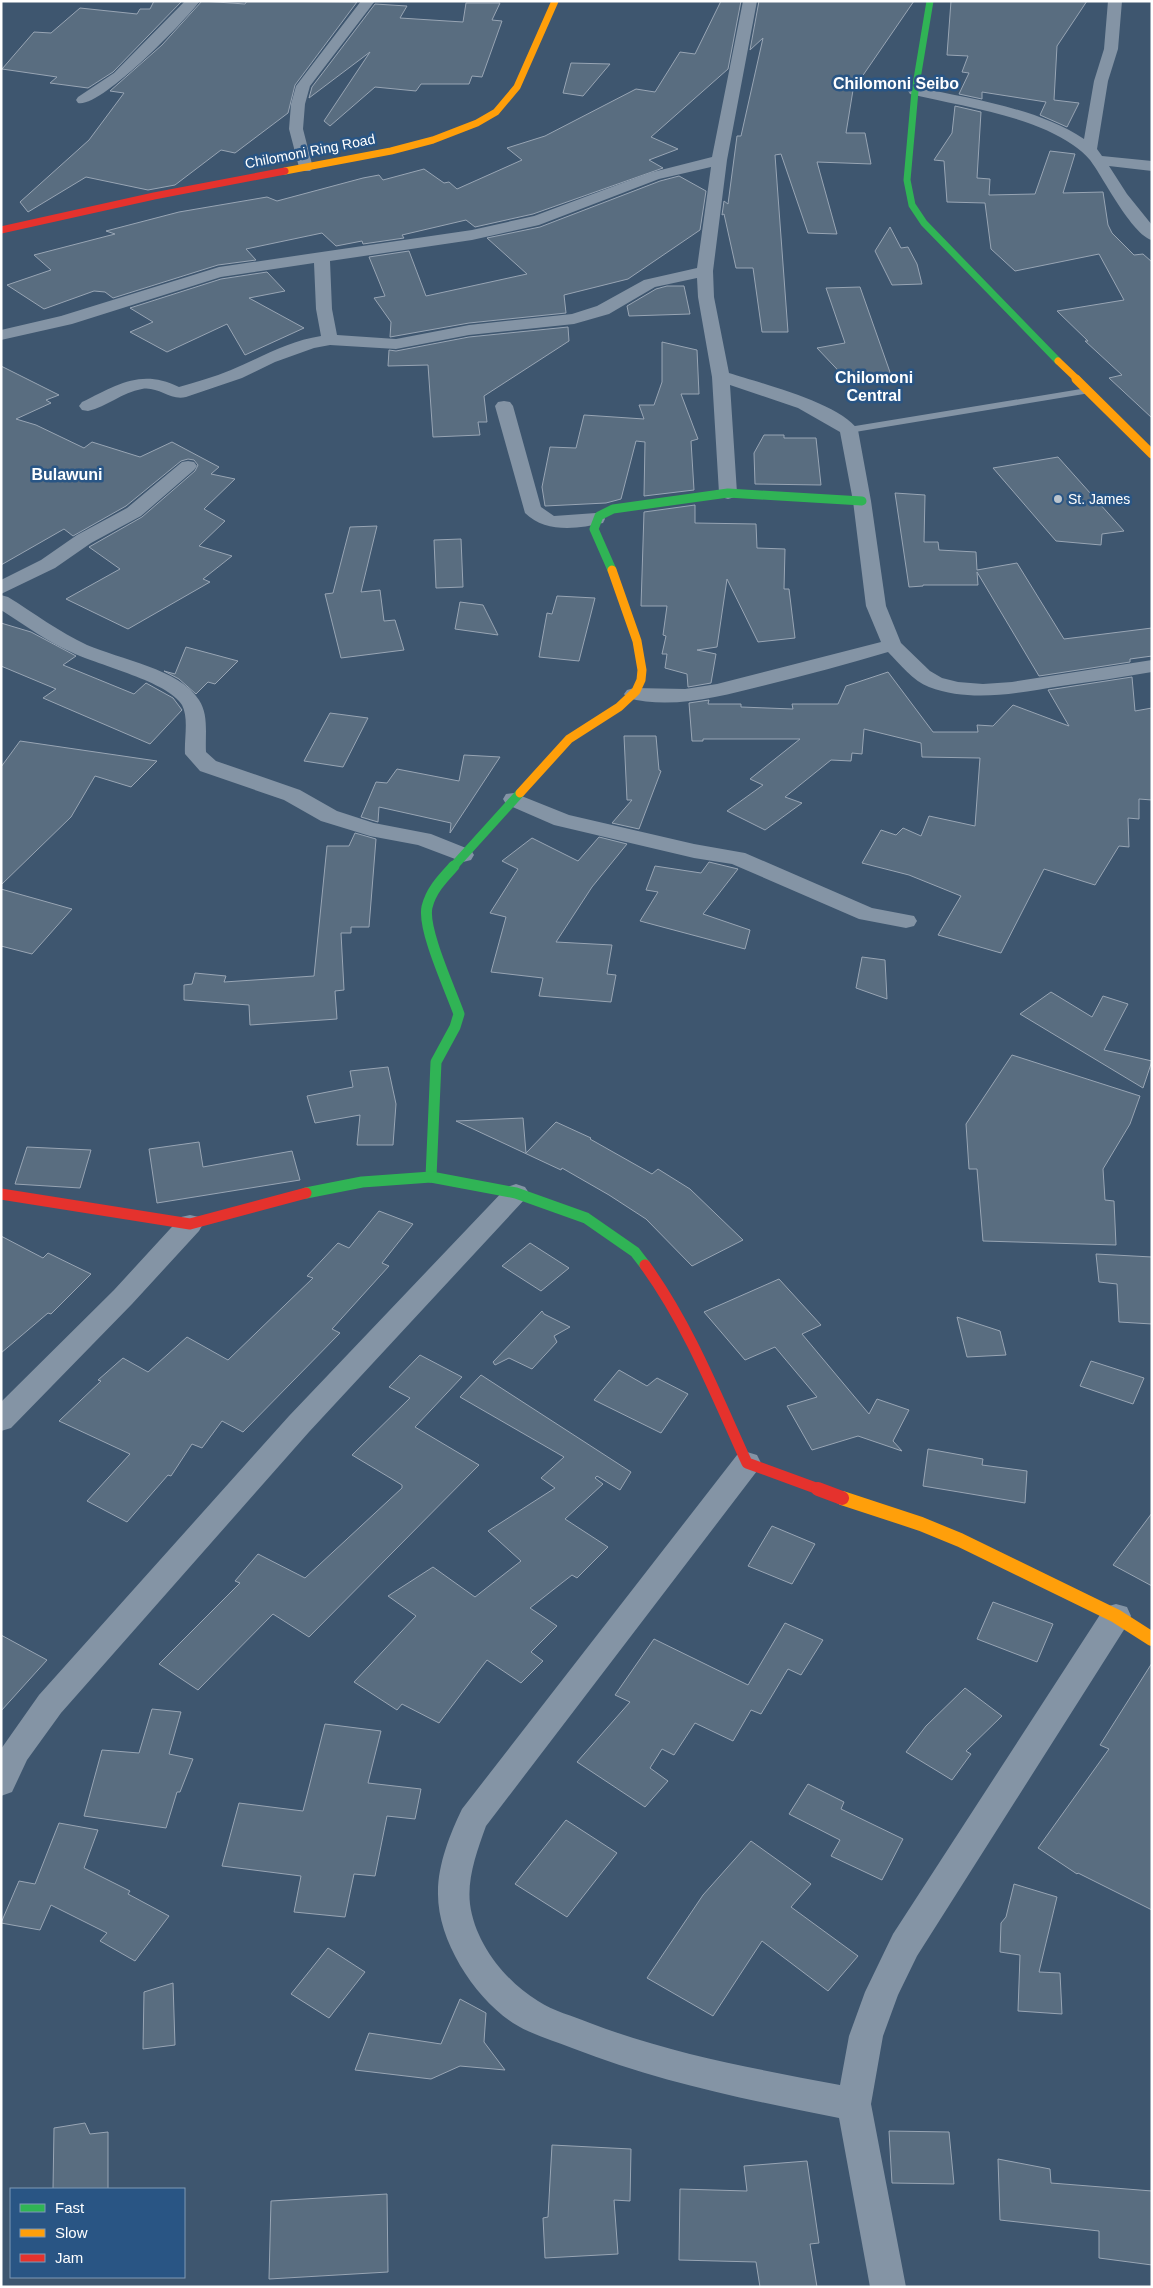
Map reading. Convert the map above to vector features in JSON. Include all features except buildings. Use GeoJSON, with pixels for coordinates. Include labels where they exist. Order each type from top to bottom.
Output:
{"type":"FeatureCollection","features":[{"type":"Feature","properties":{"kind":"street"},"geometry":{"type":"LineString","coordinates":[[83,100],[119,76],[193,1]]}},
{"type":"Feature","properties":{"kind":"street"},"geometry":{"type":"LineString","coordinates":[[305,168],[296,129],[298,104],[303,86],[368,1]]}},
{"type":"Feature","properties":{"kind":"street","name":"Chilomoni Ring Road"},"geometry":{"type":"LineString","coordinates":[[1,230],[100,207],[391,151],[433,140],[477,123],[496,112],[517,87],[555,1]]}},
{"type":"Feature","properties":{"kind":"street"},"geometry":{"type":"LineString","coordinates":[[728,493],[721,376],[706,297],[705,271],[719,160],[750,1]]}},
{"type":"Feature","properties":{"kind":"street"},"geometry":{"type":"LineString","coordinates":[[930,1],[915,90],[907,180],[912,206],[924,223],[1087,391],[1152,454]]}},
{"type":"Feature","properties":{"kind":"street"},"geometry":{"type":"LineString","coordinates":[[1115,1],[1110,49],[1101,81],[1094,155],[1110,182],[1138,220],[1152,235]]}},
{"type":"Feature","properties":{"kind":"street"},"geometry":{"type":"LineString","coordinates":[[915,90],[1007,113],[1061,133],[1094,155],[1152,166]]}},
{"type":"Feature","properties":{"kind":"street"},"geometry":{"type":"LineString","coordinates":[[1,334],[66,320],[219,272],[509,228],[539,220],[654,176],[719,160]]}},
{"type":"Feature","properties":{"kind":"street"},"geometry":{"type":"LineString","coordinates":[[322,256],[322,304],[330,340]]}},
{"type":"Feature","properties":{"kind":"street"},"geometry":{"type":"LineString","coordinates":[[88,406],[136,385],[149,382],[161,384],[170,392],[180,394],[236,374],[311,342],[330,340],[396,344],[469,330],[574,319],[604,310],[650,283],[705,271]]}},
{"type":"Feature","properties":{"kind":"street"},"geometry":{"type":"LineString","coordinates":[[721,376],[808,406],[829,416],[850,430],[862,501],[872,590],[876,606],[892,645],[923,675],[936,682],[966,688],[1012,688],[1152,666]]}},
{"type":"Feature","properties":{"kind":"street"},"geometry":{"type":"LineString","coordinates":[[504,406],[532,509],[538,517],[554,522],[596,519]]}},
{"type":"Feature","properties":{"kind":"street"},"geometry":{"type":"LineString","coordinates":[[1,588],[48,564],[84,539],[134,512],[188,466]]}},
{"type":"Feature","properties":{"kind":"street"},"geometry":{"type":"LineString","coordinates":[[431,1178],[436,1062],[441,1048],[457,1024],[459,1014],[427,925],[427,908],[436,886],[462,855],[581,729],[614,710],[634,694],[642,678],[640,652],[607,557],[594,529],[596,519],[604,511],[636,504],[728,493],[862,501]]}},
{"type":"Feature","properties":{"kind":"street"},"geometry":{"type":"LineString","coordinates":[[1,601],[80,649],[165,683],[180,692],[194,709],[196,754],[208,766],[292,795],[329,816],[348,823],[423,839],[462,855]]}},
{"type":"Feature","properties":{"kind":"street"},"geometry":{"type":"LineString","coordinates":[[634,694],[658,698],[693,695],[793,672],[892,645]]}},
{"type":"Feature","properties":{"kind":"street"},"geometry":{"type":"LineString","coordinates":[[514,799],[562,820],[694,852],[736,858],[810,892],[867,914],[906,921]]}},
{"type":"Feature","properties":{"kind":"street"},"geometry":{"type":"LineString","coordinates":[[1,1194],[190,1224],[236,1210],[320,1189],[362,1182],[431,1178],[516,1193],[586,1218],[611,1233],[635,1252],[670,1299],[747,1463],[952,1537],[1116,1616],[1152,1640]]}},
{"type":"Feature","properties":{"kind":"street"},"geometry":{"type":"LineString","coordinates":[[1,1782],[16,1751],[50,1704],[299,1424],[516,1193]]}},
{"type":"Feature","properties":{"kind":"street"},"geometry":{"type":"LineString","coordinates":[[1,1420],[123,1297],[190,1224]]}},
{"type":"Feature","properties":{"kind":"street"},"geometry":{"type":"LineString","coordinates":[[747,1463],[473,1819],[461,1851],[454,1884],[455,1914],[471,1953],[490,1982],[522,2011],[615,2050],[673,2068],[854,2104]]}},
{"type":"Feature","properties":{"kind":"street"},"geometry":{"type":"LineString","coordinates":[[888,2287],[869,2174],[854,2104],[866,2036],[882,1992],[905,1945],[1116,1616]]}},
{"type":"Feature","properties":{"kind":"lane"},"geometry":{"type":"LineString","coordinates":[[850,430],[1087,391]]}},
{"type":"Feature","properties":{"kind":"traffic: fast"},"geometry":{"type":"LineString","coordinates":[[930,1],[915,91],[907,180],[912,205],[924,223],[1058,361]]}},
{"type":"Feature","properties":{"kind":"traffic: fast"},"geometry":{"type":"LineString","coordinates":[[612,570],[594,529],[599,516],[613,509],[728,493],[862,501]]}},
{"type":"Feature","properties":{"kind":"traffic: fast"},"geometry":{"type":"LineString","coordinates":[[431,1177],[436,1062],[455,1027],[459,1014],[427,925],[427,908],[436,886],[520,793]]}},
{"type":"Feature","properties":{"kind":"traffic: fast"},"geometry":{"type":"LineString","coordinates":[[306,1193],[362,1182],[431,1177],[516,1193],[586,1218],[635,1252],[645,1265]]}},
{"type":"Feature","properties":{"kind":"traffic: slow"},"geometry":{"type":"LineString","coordinates":[[285,171],[391,151],[433,140],[477,123],[496,112],[517,87],[555,1]]}},
{"type":"Feature","properties":{"kind":"traffic: slow"},"geometry":{"type":"LineString","coordinates":[[1058,361],[1152,454]]}},
{"type":"Feature","properties":{"kind":"traffic: slow"},"geometry":{"type":"LineString","coordinates":[[520,793],[569,739],[619,707],[636,691],[641,680],[641,656],[627,609],[612,570]]}},
{"type":"Feature","properties":{"kind":"traffic: slow"},"geometry":{"type":"LineString","coordinates":[[842,1498],[921,1524],[960,1540],[1116,1616],[1152,1639]]}},
{"type":"Feature","properties":{"kind":"traffic: jam"},"geometry":{"type":"LineString","coordinates":[[1,230],[154,196],[285,171]]}},
{"type":"Feature","properties":{"kind":"traffic: jam"},"geometry":{"type":"LineString","coordinates":[[1,1194],[190,1224],[306,1193]]}},
{"type":"Feature","properties":{"kind":"traffic: jam"},"geometry":{"type":"LineString","coordinates":[[645,1265],[661,1287],[689,1335],[747,1463],[842,1498]]}},
{"type":"Feature","properties":{"kind":"place","name":"St. James"},"geometry":{"type":"Point","coordinates":[1058,499]}},
{"type":"Feature","properties":{"kind":"district","name":"Chilomoni Seibo"},"geometry":{"type":"Point","coordinates":[896,83]}},
{"type":"Feature","properties":{"kind":"district","name":"Chilomoni Central"},"geometry":{"type":"Point","coordinates":[874,386]}},
{"type":"Feature","properties":{"kind":"district","name":"Bulawuni"},"geometry":{"type":"Point","coordinates":[67,474]}}]}
